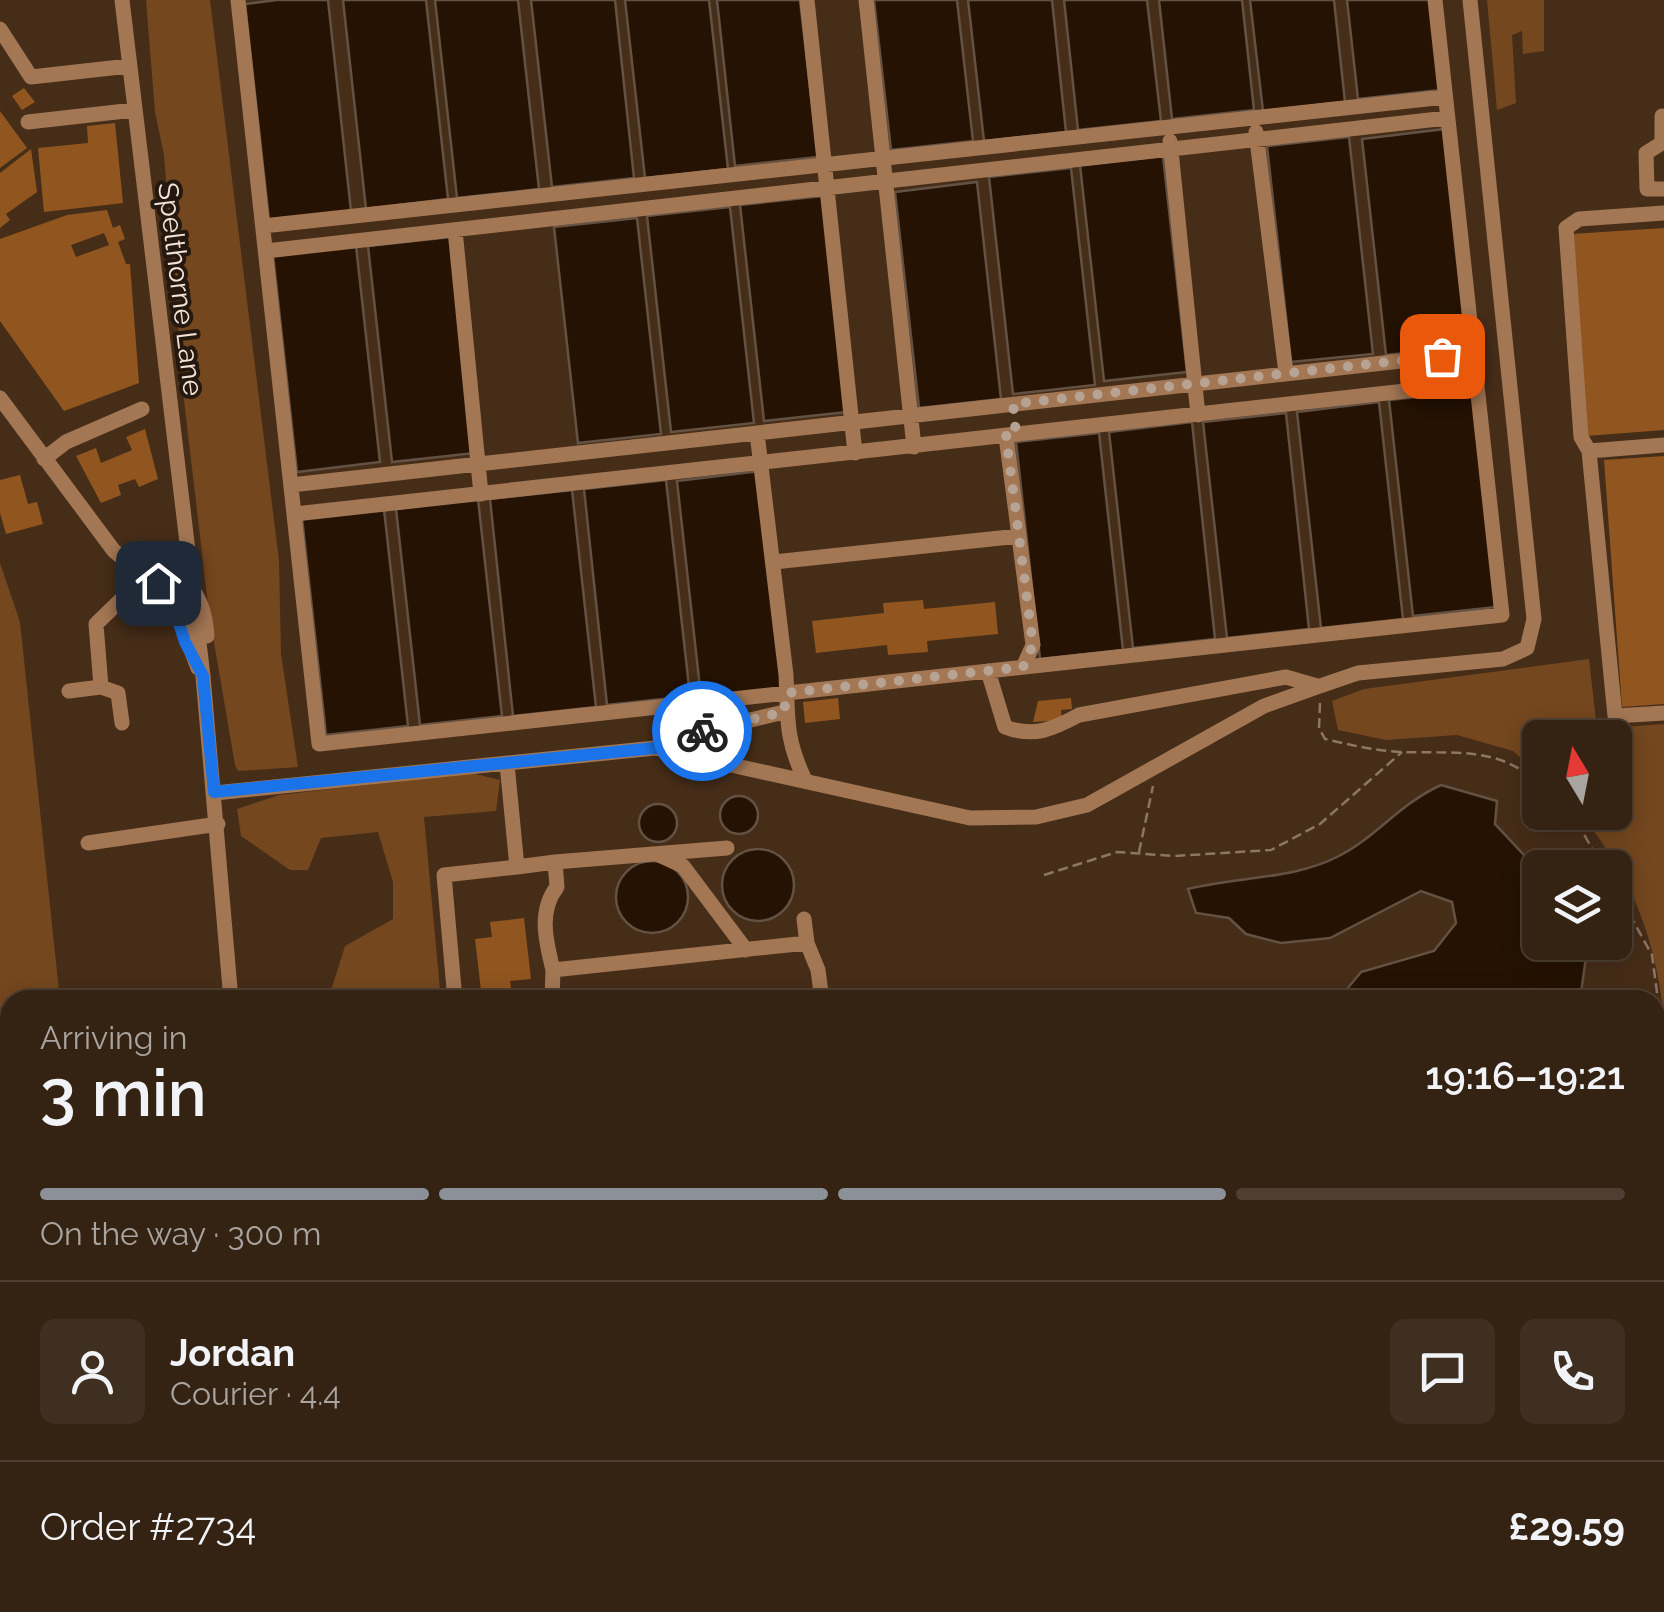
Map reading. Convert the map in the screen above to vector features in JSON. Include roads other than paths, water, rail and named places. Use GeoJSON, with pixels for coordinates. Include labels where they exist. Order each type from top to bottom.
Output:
{"type":"FeatureCollection","features":[{"type":"Feature","properties":{"kind":"street","name":"Spelthorne Lane"},"geometry":{"type":"LineString","coordinates":[[122,0],[192,584],[204,606],[203,676]]}},
{"type":"Feature","properties":{"kind":"street"},"geometry":{"type":"LineString","coordinates":[[238,0],[319,744],[1502,615],[1434,0]]}},
{"type":"Feature","properties":{"kind":"street"},"geometry":{"type":"LineString","coordinates":[[807,0],[855,454]]}},
{"type":"Feature","properties":{"kind":"street"},"geometry":{"type":"LineString","coordinates":[[866,0],[914,447]]}},
{"type":"Feature","properties":{"kind":"street"},"geometry":{"type":"LineString","coordinates":[[655,748],[970,818],[1036,817],[1087,805],[1264,706],[1318,686],[1358,674],[1504,658],[1526,648],[1534,619],[1470,0]]}},
{"type":"Feature","properties":{"kind":"street"},"geometry":{"type":"LineString","coordinates":[[0,30],[31,77],[129,66]]}},
{"type":"Feature","properties":{"kind":"street"},"geometry":{"type":"LineString","coordinates":[[263,226],[1445,97]]}},
{"type":"Feature","properties":{"kind":"street"},"geometry":{"type":"LineString","coordinates":[[1353,107],[1354,129]]}},
{"type":"Feature","properties":{"kind":"street"},"geometry":{"type":"LineString","coordinates":[[28,122],[134,110]]}},
{"type":"Feature","properties":{"kind":"street"},"geometry":{"type":"LineString","coordinates":[[1662,116],[1662,143],[1646,153],[1647,189],[1664,189]]}},
{"type":"Feature","properties":{"kind":"street"},"geometry":{"type":"LineString","coordinates":[[1254,118],[1286,374]]}},
{"type":"Feature","properties":{"kind":"street"},"geometry":{"type":"LineString","coordinates":[[266,251],[1447,118]]}},
{"type":"Feature","properties":{"kind":"street"},"geometry":{"type":"LineString","coordinates":[[1168,127],[1198,415]]}},
{"type":"Feature","properties":{"kind":"street"},"geometry":{"type":"LineString","coordinates":[[1059,139],[1061,162]]}},
{"type":"Feature","properties":{"kind":"street"},"geometry":{"type":"LineString","coordinates":[[979,148],[980,171]]}},
{"type":"Feature","properties":{"kind":"street"},"geometry":{"type":"LineString","coordinates":[[735,174],[737,198]]}},
{"type":"Feature","properties":{"kind":"street"},"geometry":{"type":"LineString","coordinates":[[654,183],[656,207]]}},
{"type":"Feature","properties":{"kind":"street"},"geometry":{"type":"LineString","coordinates":[[545,195],[547,220]]}},
{"type":"Feature","properties":{"kind":"street"},"geometry":{"type":"LineString","coordinates":[[1664,213],[1580,218],[1566,228],[1580,437],[1589,452],[1614,716],[1664,713]]}},
{"type":"Feature","properties":{"kind":"street"},"geometry":{"type":"LineString","coordinates":[[360,215],[362,240]]}},
{"type":"Feature","properties":{"kind":"street"},"geometry":{"type":"LineString","coordinates":[[455,230],[481,494]]}},
{"type":"Feature","properties":{"kind":"street"},"geometry":{"type":"LineString","coordinates":[[291,485],[1473,352]]}},
{"type":"Feature","properties":{"kind":"street"},"geometry":{"type":"LineString","coordinates":[[1380,363],[1384,394]]}},
{"type":"Feature","properties":{"kind":"street"},"geometry":{"type":"LineString","coordinates":[[295,514],[1477,383]]}},
{"type":"Feature","properties":{"kind":"street"},"geometry":{"type":"LineString","coordinates":[[1099,394],[1102,426]]}},
{"type":"Feature","properties":{"kind":"street"},"geometry":{"type":"LineString","coordinates":[[0,398],[114,551],[170,596],[185,642],[203,676],[230,990]]}},
{"type":"Feature","properties":{"kind":"street"},"geometry":{"type":"LineString","coordinates":[[1013,404],[1011,436],[1018,536],[1033,645],[1023,667]]}},
{"type":"Feature","properties":{"kind":"street"},"geometry":{"type":"LineString","coordinates":[[44,458],[66,442],[142,408]]}},
{"type":"Feature","properties":{"kind":"street"},"geometry":{"type":"LineString","coordinates":[[757,433],[764,464],[787,693],[784,712],[789,746],[805,780]]}},
{"type":"Feature","properties":{"kind":"street"},"geometry":{"type":"LineString","coordinates":[[665,443],[668,474]]}},
{"type":"Feature","properties":{"kind":"street"},"geometry":{"type":"LineString","coordinates":[[1589,452],[1664,445]]}},
{"type":"Feature","properties":{"kind":"street"},"geometry":{"type":"LineString","coordinates":[[566,454],[569,485]]}},
{"type":"Feature","properties":{"kind":"street"},"geometry":{"type":"LineString","coordinates":[[386,474],[388,504]]}},
{"type":"Feature","properties":{"kind":"street"},"geometry":{"type":"LineString","coordinates":[[774,562],[1018,536]]}},
{"type":"Feature","properties":{"kind":"street"},"geometry":{"type":"LineString","coordinates":[[140,569],[159,570],[192,584]]}},
{"type":"Feature","properties":{"kind":"street"},"geometry":{"type":"LineString","coordinates":[[101,686],[96,624],[130,591],[140,569]]}},
{"type":"Feature","properties":{"kind":"street"},"geometry":{"type":"LineString","coordinates":[[988,671],[997,713],[1005,727],[1021,733],[1049,731],[1078,715],[1286,677],[1318,686]]}},
{"type":"Feature","properties":{"kind":"street"},"geometry":{"type":"LineString","coordinates":[[69,691],[101,686],[118,693],[122,722]]}},
{"type":"Feature","properties":{"kind":"street"},"geometry":{"type":"LineString","coordinates":[[214,792],[655,748],[684,736],[784,712]]}},
{"type":"Feature","properties":{"kind":"street"},"geometry":{"type":"LineString","coordinates":[[507,764],[517,868]]}},
{"type":"Feature","properties":{"kind":"street"},"geometry":{"type":"LineString","coordinates":[[88,844],[218,824]]}},
{"type":"Feature","properties":{"kind":"street"},"geometry":{"type":"LineString","coordinates":[[454,990],[444,875],[727,848]]}},
{"type":"Feature","properties":{"kind":"street"},"geometry":{"type":"LineString","coordinates":[[657,854],[683,866],[746,950]]}},
{"type":"Feature","properties":{"kind":"street"},"geometry":{"type":"LineString","coordinates":[[552,990],[553,970],[544,934],[548,898],[557,886],[555,862]]}},
{"type":"Feature","properties":{"kind":"street"},"geometry":{"type":"LineString","coordinates":[[804,918],[821,990]]}},
{"type":"Feature","properties":{"kind":"street"},"geometry":{"type":"LineString","coordinates":[[553,970],[807,944]]}}]}
